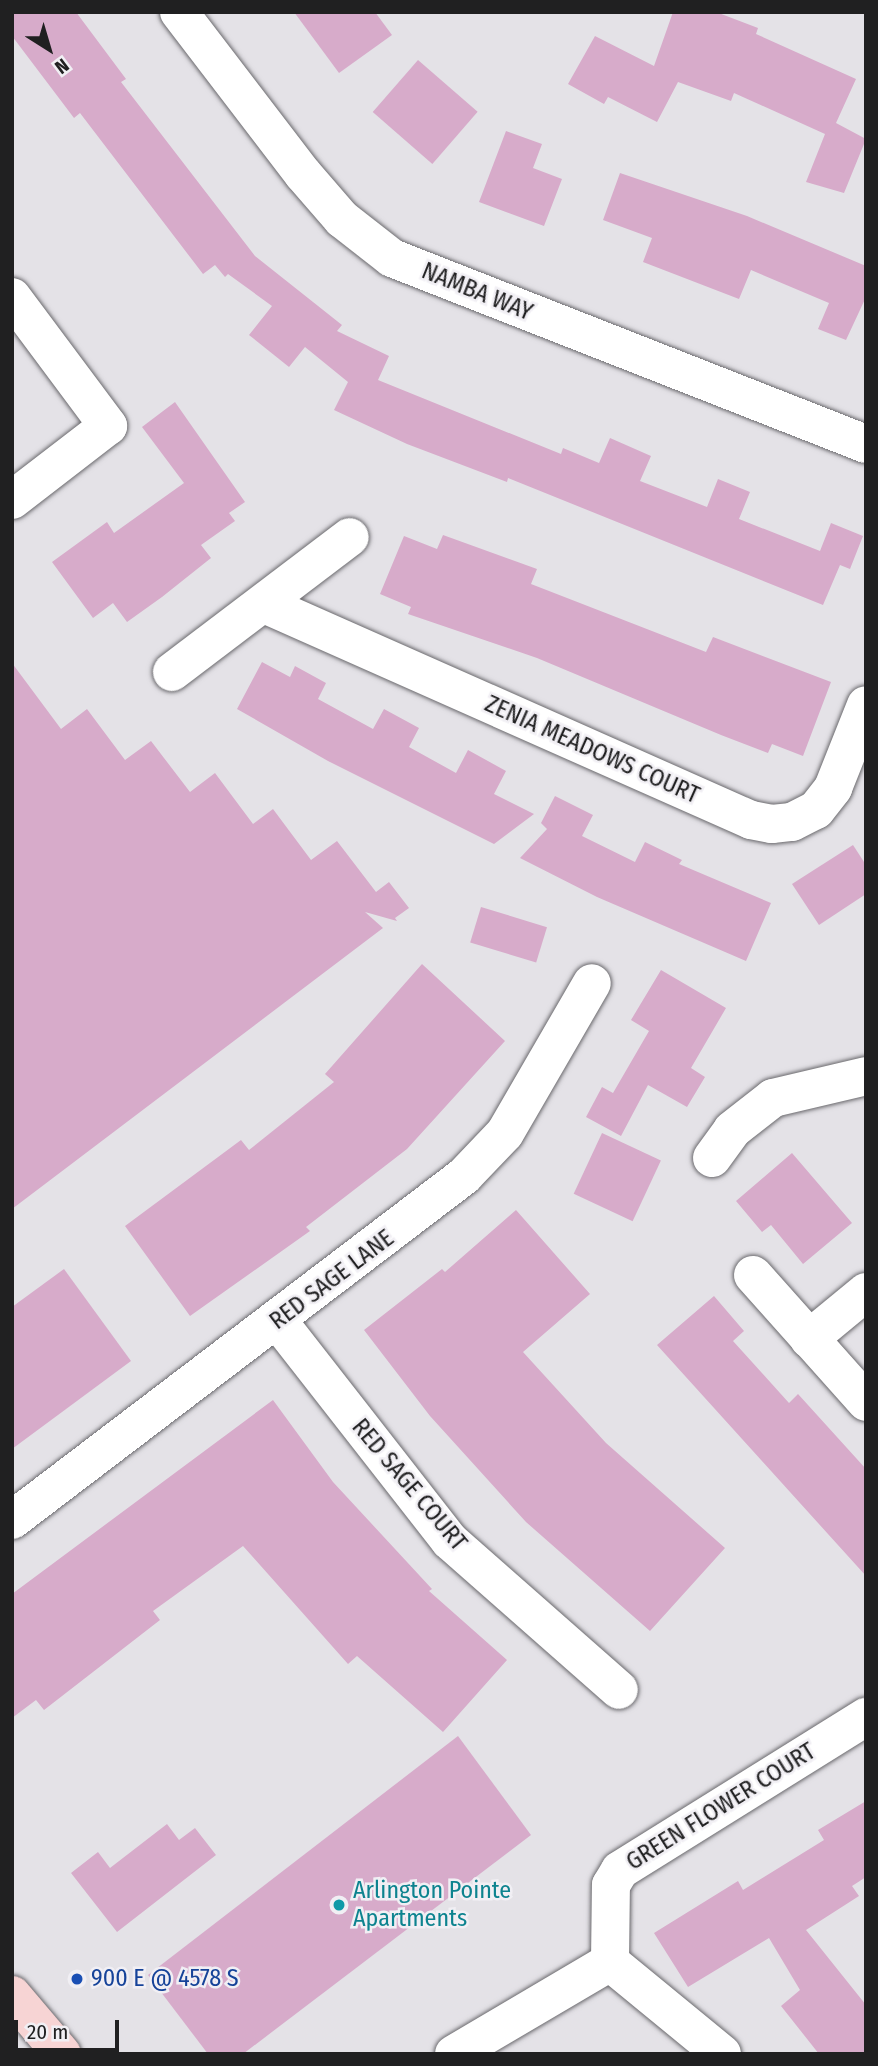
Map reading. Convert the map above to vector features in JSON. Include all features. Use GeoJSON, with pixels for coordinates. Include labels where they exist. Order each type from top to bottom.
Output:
{"type":"FeatureCollection","features":[{"type":"Feature","properties":{"kind":"main road"},"geometry":{"type":"LineString","coordinates":[[12,1995],[62,2054]]}},
{"type":"Feature","properties":{"kind":"street","name":"NAMBA WAY"},"geometry":{"type":"LineString","coordinates":[[179,12],[342,219],[392,258],[866,444]]}},
{"type":"Feature","properties":{"kind":"street"},"geometry":{"type":"LineString","coordinates":[[12,297],[108,426],[12,500]]}},
{"type":"Feature","properties":{"kind":"street"},"geometry":{"type":"LineString","coordinates":[[172,671],[350,537]]}},
{"type":"Feature","properties":{"kind":"street","name":"ZENIA MEADOWS COURT"},"geometry":{"type":"LineString","coordinates":[[264,604],[761,822],[792,822],[816,810],[833,788],[866,705]]}},
{"type":"Feature","properties":{"kind":"street","name":"RED SAGE LANE"},"geometry":{"type":"LineString","coordinates":[[12,1520],[278,1321],[464,1176],[505,1133],[592,983]]}},
{"type":"Feature","properties":{"kind":"street"},"geometry":{"type":"LineString","coordinates":[[712,1158],[732,1130],[773,1098],[866,1076]]}},
{"type":"Feature","properties":{"kind":"street"},"geometry":{"type":"LineString","coordinates":[[753,1275],[866,1402]]}},
{"type":"Feature","properties":{"kind":"street"},"geometry":{"type":"LineString","coordinates":[[809,1339],[866,1292]]}},
{"type":"Feature","properties":{"kind":"street","name":"RED SAGE COURT"},"geometry":{"type":"LineString","coordinates":[[278,1321],[450,1541],[620,1689]]}},
{"type":"Feature","properties":{"kind":"street","name":"GREEN FLOWER COURT"},"geometry":{"type":"LineString","coordinates":[[610,1962],[611,1885],[620,1870],[866,1717]]}},
{"type":"Feature","properties":{"kind":"street"},"geometry":{"type":"LineString","coordinates":[[454,2054],[610,1962],[722,2054]]}},
{"type":"Feature","properties":{"kind":"building"},"geometry":{"type":"Polygon","coordinates":[[[12,12],[76,12],[126,79],[121,82],[255,256],[342,325],[337,331],[389,356],[378,380],[561,454],[563,448],[599,463],[610,438],[651,456],[640,481],[707,507],[718,479],[750,492],[739,519],[820,551],[831,523],[863,536],[850,569],[840,565],[823,605],[508,478],[507,482],[407,444],[334,410],[348,382],[305,347],[289,367],[249,335],[272,306],[228,274],[225,277],[215,265],[203,274],[80,113],[74,118],[12,36],[12,12]]]}},
{"type":"Feature","properties":{"kind":"building"},"geometry":{"type":"Polygon","coordinates":[[[294,12],[375,12],[392,35],[339,73],[294,12]]]}},
{"type":"Feature","properties":{"kind":"building"},"geometry":{"type":"Polygon","coordinates":[[[673,12],[716,12],[758,28],[756,34],[856,79],[836,123],[866,139],[844,193],[806,182],[825,134],[734,93],[731,101],[678,82],[657,122],[608,97],[604,104],[568,84],[595,36],[654,66],[673,12]]]}},
{"type":"Feature","properties":{"kind":"building"},"geometry":{"type":"Polygon","coordinates":[[[418,60],[478,112],[432,164],[373,112],[418,60]]]}},
{"type":"Feature","properties":{"kind":"building"},"geometry":{"type":"Polygon","coordinates":[[[506,131],[542,144],[533,168],[562,179],[544,226],[479,202],[506,131]]]}},
{"type":"Feature","properties":{"kind":"building"},"geometry":{"type":"Polygon","coordinates":[[[620,173],[747,216],[866,266],[866,297],[846,340],[818,329],[829,303],[751,270],[739,299],[643,262],[652,238],[603,220],[620,173]]]}},
{"type":"Feature","properties":{"kind":"building"},"geometry":{"type":"Polygon","coordinates":[[[175,402],[245,502],[229,513],[235,521],[201,545],[211,558],[162,597],[127,622],[113,603],[93,618],[52,562],[107,522],[114,533],[184,483],[142,427],[175,402]]]}},
{"type":"Feature","properties":{"kind":"building"},"geometry":{"type":"Polygon","coordinates":[[[443,535],[537,569],[531,584],[706,652],[713,637],[831,682],[803,756],[772,744],[768,753],[721,735],[537,658],[408,614],[411,607],[380,594],[404,536],[437,549],[443,535]]]}},
{"type":"Feature","properties":{"kind":"building"},"geometry":{"type":"Polygon","coordinates":[[[262,662],[290,677],[295,666],[326,683],[318,699],[373,729],[384,709],[419,728],[409,747],[456,773],[468,750],[506,771],[494,794],[534,814],[494,844],[328,761],[237,709],[262,662]]]}},
{"type":"Feature","properties":{"kind":"building"},"geometry":{"type":"Polygon","coordinates":[[[12,663],[61,729],[87,709],[125,760],[151,741],[190,792],[215,773],[253,824],[273,809],[311,860],[337,841],[376,892],[389,882],[409,908],[395,918],[397,921],[365,912],[383,928],[12,1209],[12,663]]]}},
{"type":"Feature","properties":{"kind":"building"},"geometry":{"type":"Polygon","coordinates":[[[555,796],[593,815],[582,836],[635,862],[645,842],[682,860],[679,864],[771,903],[746,961],[597,897],[520,858],[547,829],[541,823],[555,796]]]}},
{"type":"Feature","properties":{"kind":"building"},"geometry":{"type":"Polygon","coordinates":[[[853,845],[866,865],[866,894],[819,925],[792,884],[853,845]]]}},
{"type":"Feature","properties":{"kind":"building"},"geometry":{"type":"Polygon","coordinates":[[[481,907],[547,927],[536,963],[470,942],[481,907]]]}},
{"type":"Feature","properties":{"kind":"building"},"geometry":{"type":"Polygon","coordinates":[[[422,964],[505,1041],[407,1149],[306,1227],[310,1231],[190,1316],[125,1226],[241,1140],[249,1150],[334,1082],[325,1074],[422,964]]]}},
{"type":"Feature","properties":{"kind":"building"},"geometry":{"type":"Polygon","coordinates":[[[661,970],[726,1008],[691,1068],[705,1077],[687,1107],[648,1085],[621,1136],[586,1117],[602,1087],[613,1093],[649,1031],[631,1020],[661,970]]]}},
{"type":"Feature","properties":{"kind":"building"},"geometry":{"type":"Polygon","coordinates":[[[602,1133],[661,1160],[633,1221],[574,1194],[602,1133]]]}},
{"type":"Feature","properties":{"kind":"building"},"geometry":{"type":"Polygon","coordinates":[[[792,1153],[852,1223],[803,1264],[771,1225],[762,1232],[736,1201],[792,1153]]]}},
{"type":"Feature","properties":{"kind":"building"},"geometry":{"type":"Polygon","coordinates":[[[516,1210],[590,1294],[523,1352],[606,1443],[725,1548],[650,1631],[526,1522],[430,1416],[364,1330],[442,1269],[445,1272],[516,1210]]]}},
{"type":"Feature","properties":{"kind":"building"},"geometry":{"type":"Polygon","coordinates":[[[64,1269],[131,1361],[12,1449],[12,1307],[64,1269]]]}},
{"type":"Feature","properties":{"kind":"building"},"geometry":{"type":"Polygon","coordinates":[[[714,1296],[744,1331],[733,1341],[789,1403],[798,1394],[866,1469],[866,1576],[657,1345],[714,1296]]]}},
{"type":"Feature","properties":{"kind":"building"},"geometry":{"type":"Polygon","coordinates":[[[273,1400],[333,1482],[432,1589],[429,1591],[507,1660],[443,1732],[357,1656],[348,1664],[243,1546],[153,1611],[160,1620],[44,1710],[36,1700],[12,1718],[12,1594],[273,1400]]]}},
{"type":"Feature","properties":{"kind":"building","name":"Arlington Pointe Apartments"},"geometry":{"type":"Polygon","coordinates":[[[458,1736],[531,1835],[243,2054],[208,2054],[148,1975],[458,1736]]]}},
{"type":"Feature","properties":{"kind":"building"},"geometry":{"type":"Polygon","coordinates":[[[866,1801],[866,1877],[852,1886],[859,1896],[806,1930],[866,2005],[866,2054],[819,2054],[781,2006],[800,1990],[769,1938],[688,1987],[654,1933],[738,1881],[743,1890],[824,1840],[818,1830],[866,1801]]]}},
{"type":"Feature","properties":{"kind":"building"},"geometry":{"type":"Polygon","coordinates":[[[167,1824],[179,1840],[195,1828],[216,1855],[117,1932],[71,1873],[98,1852],[110,1868],[167,1824]]]}},
{"type":"Feature","properties":{"kind":"place","name":"Arlington Pointe Apartments"},"geometry":{"type":"Point","coordinates":[339,1905]}},
{"type":"Feature","properties":{"kind":"place","name":"900 E @ 4578 S"},"geometry":{"type":"Point","coordinates":[77,1979]}}]}
